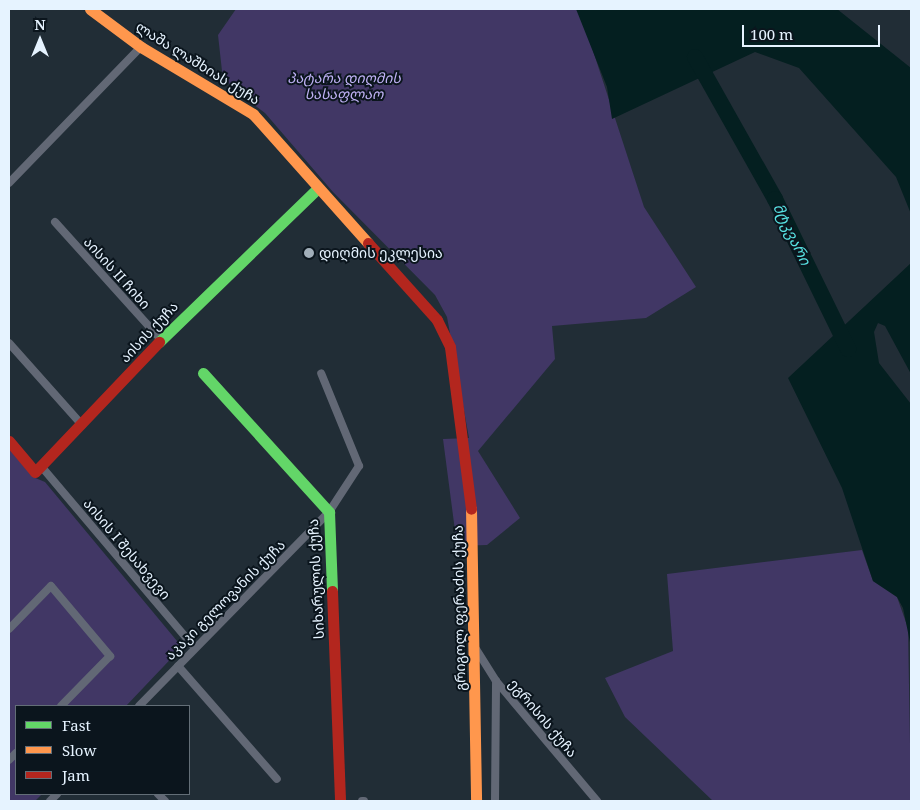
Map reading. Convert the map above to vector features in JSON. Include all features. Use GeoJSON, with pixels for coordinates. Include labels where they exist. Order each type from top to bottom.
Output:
{"type":"FeatureCollection","features":[{"type":"Feature","properties":{"kind":"street","name":"ლაშა ლაშხიას ქუჩა"},"geometry":{"type":"LineString","coordinates":[[90,9],[141,47],[253,114],[437,320],[450,347],[458,386]]}},
{"type":"Feature","properties":{"kind":"street"},"geometry":{"type":"LineString","coordinates":[[9,183],[141,47]]}},
{"type":"Feature","properties":{"kind":"street","name":"აისის ქუჩა"},"geometry":{"type":"LineString","coordinates":[[41,466],[162,341],[318,188]]}},
{"type":"Feature","properties":{"kind":"street","name":"აისის II ჩიხი"},"geometry":{"type":"LineString","coordinates":[[55,222],[162,341]]}},
{"type":"Feature","properties":{"kind":"street"},"geometry":{"type":"LineString","coordinates":[[9,343],[82,424]]}},
{"type":"Feature","properties":{"kind":"street","name":"სიხარულის ქუჩა"},"geometry":{"type":"LineString","coordinates":[[203,373],[329,512],[340,801]]}},
{"type":"Feature","properties":{"kind":"street","name":"აკაკი გელოვანის ქუჩა"},"geometry":{"type":"LineString","coordinates":[[140,705],[329,512],[359,466],[321,373]]}},
{"type":"Feature","properties":{"kind":"street","name":"გრიგოლ ფერაძის ქუჩა"},"geometry":{"type":"LineString","coordinates":[[458,386],[474,536],[476,801]]}},
{"type":"Feature","properties":{"kind":"street"},"geometry":{"type":"LineString","coordinates":[[9,441],[36,472],[41,466]]}},
{"type":"Feature","properties":{"kind":"street","name":"აისის I შესახვევი"},"geometry":{"type":"LineString","coordinates":[[41,466],[195,648]]}},
{"type":"Feature","properties":{"kind":"street"},"geometry":{"type":"LineString","coordinates":[[9,629],[51,586],[110,656],[63,705]]}},
{"type":"Feature","properties":{"kind":"street","name":"ეგრისის ქუჩა"},"geometry":{"type":"LineString","coordinates":[[475,648],[496,681],[597,801]]}},
{"type":"Feature","properties":{"kind":"street"},"geometry":{"type":"LineString","coordinates":[[178,666],[277,779]]}},
{"type":"Feature","properties":{"kind":"street"},"geometry":{"type":"LineString","coordinates":[[495,801],[496,681]]}},
{"type":"Feature","properties":{"kind":"green space","name":"პატარა დიღმის სასაფლაო"},"geometry":{"type":"Polygon","coordinates":[[[236,9],[576,9],[582,17],[644,207],[696,287],[646,318],[552,326],[555,359],[478,451],[520,518],[487,545],[457,546],[443,439],[469,438],[447,317],[435,295],[333,192],[265,113],[232,88],[222,71],[218,35],[236,9]]]}},
{"type":"Feature","properties":{"kind":"green space"},"geometry":{"type":"Polygon","coordinates":[[[9,449],[33,477],[45,482],[182,647],[127,705],[15,705],[15,795],[41,795],[35,801],[9,801],[9,449]]]}},
{"type":"Feature","properties":{"kind":"green space"},"geometry":{"type":"Polygon","coordinates":[[[862,550],[873,581],[897,597],[908,628],[911,801],[713,801],[625,717],[605,678],[673,651],[667,574],[862,550]]]}},
{"type":"Feature","properties":{"kind":"shaded area"},"geometry":{"type":"Polygon","coordinates":[[[576,9],[837,9],[911,68],[911,214],[896,177],[799,68],[755,52],[612,119],[607,87],[576,9]]]}},
{"type":"Feature","properties":{"kind":"shaded area"},"geometry":{"type":"Polygon","coordinates":[[[911,263],[911,374],[885,326],[878,323],[874,332],[879,363],[911,404],[911,647],[903,608],[897,597],[873,581],[842,488],[788,378],[911,263]]]}},
{"type":"Feature","properties":{"kind":"waterway","name":"მტკვარი"},"geometry":{"type":"LineString","coordinates":[[695,57],[775,199],[848,349]]}},
{"type":"Feature","properties":{"kind":"traffic: fast"},"geometry":{"type":"LineString","coordinates":[[159,342],[318,188]]}},
{"type":"Feature","properties":{"kind":"traffic: fast"},"geometry":{"type":"LineString","coordinates":[[203,373],[329,512],[332,591]]}},
{"type":"Feature","properties":{"kind":"traffic: slow"},"geometry":{"type":"LineString","coordinates":[[90,9],[141,47],[253,114],[368,243]]}},
{"type":"Feature","properties":{"kind":"traffic: slow"},"geometry":{"type":"LineString","coordinates":[[471,509],[476,801]]}},
{"type":"Feature","properties":{"kind":"traffic: jam"},"geometry":{"type":"LineString","coordinates":[[368,243],[437,320],[450,347],[471,509]]}},
{"type":"Feature","properties":{"kind":"traffic: jam"},"geometry":{"type":"LineString","coordinates":[[9,441],[35,472],[159,342]]}},
{"type":"Feature","properties":{"kind":"traffic: jam"},"geometry":{"type":"LineString","coordinates":[[332,591],[340,801]]}},
{"type":"Feature","properties":{"kind":"place","name":"დიღმის ეკლესია"},"geometry":{"type":"Point","coordinates":[309,253]}}]}
